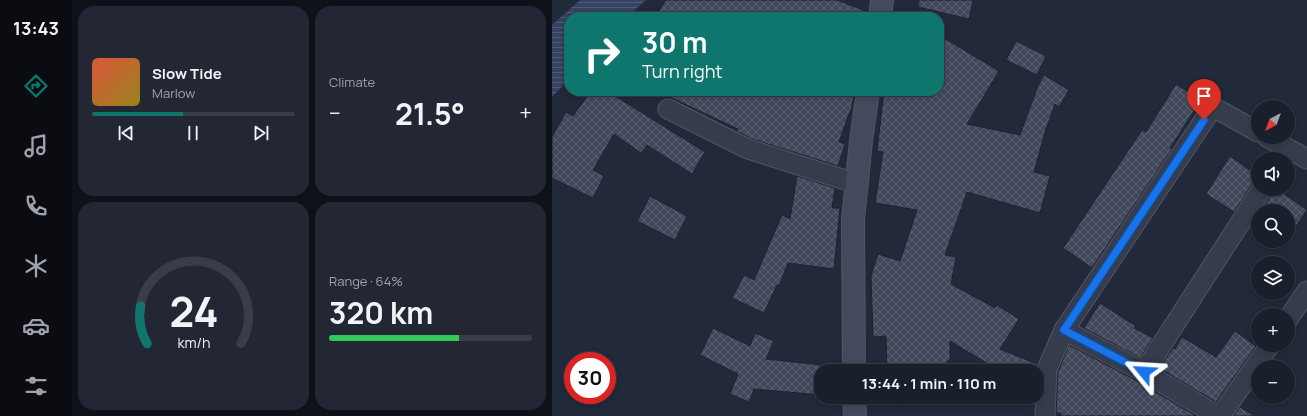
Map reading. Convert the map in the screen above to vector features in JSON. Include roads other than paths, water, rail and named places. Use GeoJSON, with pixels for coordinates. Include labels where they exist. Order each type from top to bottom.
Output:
{"type":"FeatureCollection","features":[{"type":"Feature","properties":{"kind":"main road"},"geometry":{"type":"LineString","coordinates":[[881,12],[882,0]]}},
{"type":"Feature","properties":{"kind":"main road"},"geometry":{"type":"LineString","coordinates":[[854,364],[853,220],[867,96]]}},
{"type":"Feature","properties":{"kind":"main road"},"geometry":{"type":"LineString","coordinates":[[854,404],[854,416]]}},
{"type":"Feature","properties":{"kind":"street"},"geometry":{"type":"LineString","coordinates":[[1045,416],[1047,369],[1064,330],[1213,107],[1251,128]]}},
{"type":"Feature","properties":{"kind":"street"},"geometry":{"type":"LineString","coordinates":[[668,110],[748,149],[858,184]]}},
{"type":"Feature","properties":{"kind":"street"},"geometry":{"type":"LineString","coordinates":[[1274,144],[1283,152]]}},
{"type":"Feature","properties":{"kind":"street"},"geometry":{"type":"LineString","coordinates":[[1295,156],[1307,159]]}},
{"type":"Feature","properties":{"kind":"street"},"geometry":{"type":"LineString","coordinates":[[1144,372],[1257,196]]}},
{"type":"Feature","properties":{"kind":"street"},"geometry":{"type":"LineString","coordinates":[[1295,309],[1307,291]]}},
{"type":"Feature","properties":{"kind":"street"},"geometry":{"type":"LineString","coordinates":[[1064,330],[1144,372],[1219,416],[1265,352]]}},
{"type":"Feature","properties":{"kind":"water"},"geometry":{"type":"Polygon","coordinates":[[[580,0],[646,0],[633,12],[567,12],[580,0]]]}},
{"type":"Feature","properties":{"kind":"water"},"geometry":{"type":"Polygon","coordinates":[[[564,14],[564,84],[552,97],[552,25],[564,14]]]}}]}
